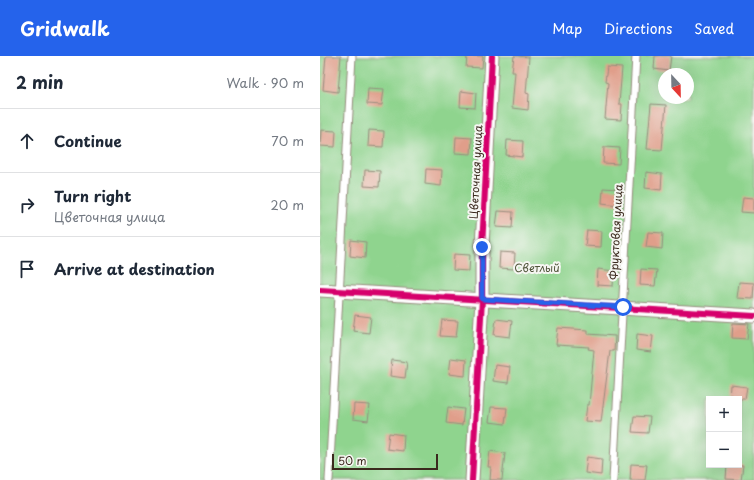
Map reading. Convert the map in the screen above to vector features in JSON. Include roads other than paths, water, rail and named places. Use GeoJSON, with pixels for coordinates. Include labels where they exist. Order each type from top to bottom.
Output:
{"type":"FeatureCollection","features":[{"type":"Feature","properties":{"kind":"street","name":"Цветочная улица"},"geometry":{"type":"LineString","coordinates":[[472,480],[482,299],[482,247],[492,56]]}},
{"type":"Feature","properties":{"kind":"street"},"geometry":{"type":"LineString","coordinates":[[320,290],[754,316]]}},
{"type":"Feature","properties":{"kind":"lane"},"geometry":{"type":"LineString","coordinates":[[329,480],[338,291],[352,56]]}},
{"type":"Feature","properties":{"kind":"lane","name":"Фруктовая улица"},"geometry":{"type":"LineString","coordinates":[[612,480],[623,307],[636,56]]}},
{"type":"Feature","properties":{"kind":"park label","name":"Светлый"},"geometry":{"type":"Point","coordinates":[537,268]}}]}
